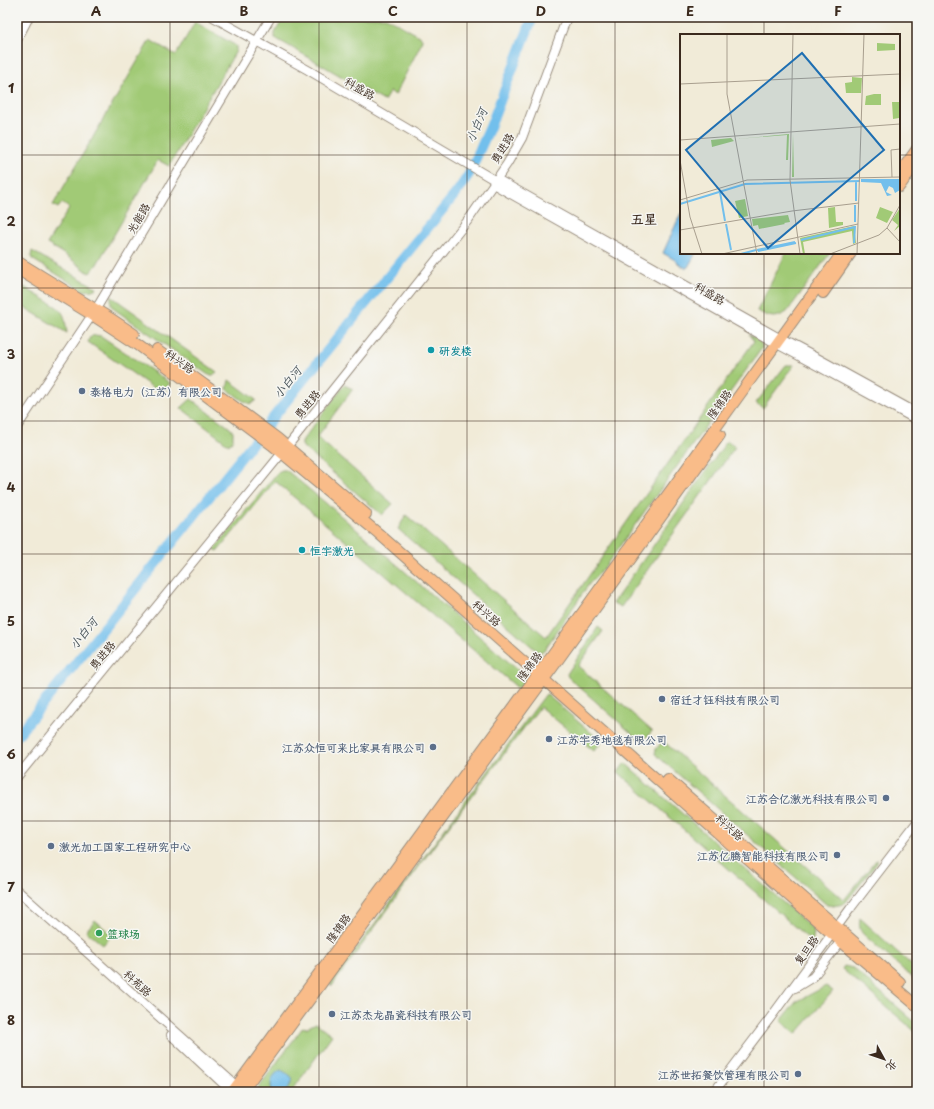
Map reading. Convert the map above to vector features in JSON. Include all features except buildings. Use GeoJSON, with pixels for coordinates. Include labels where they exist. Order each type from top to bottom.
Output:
{"type":"FeatureCollection","features":[{"type":"Feature","properties":{"kind":"main road"},"geometry":{"type":"LineString","coordinates":[[900,173],[917,149]]}},
{"type":"Feature","properties":{"kind":"main road"},"geometry":{"type":"LineString","coordinates":[[900,186],[917,162]]}},
{"type":"Feature","properties":{"kind":"main road","name":"隆锦路"},"geometry":{"type":"LineString","coordinates":[[782,343],[841,254]]}},
{"type":"Feature","properties":{"kind":"main road","name":"隆锦路"},"geometry":{"type":"LineString","coordinates":[[238,1091],[543,674],[782,343],[850,254]]}},
{"type":"Feature","properties":{"kind":"main road","name":"科兴路"},"geometry":{"type":"LineString","coordinates":[[17,261],[94,312],[274,441],[378,533],[543,674],[834,930],[917,1006]]}},
{"type":"Feature","properties":{"kind":"main road","name":"科兴路"},"geometry":{"type":"LineString","coordinates":[[17,269],[94,312]]}},
{"type":"Feature","properties":{"kind":"main road","name":"科兴路"},"geometry":{"type":"LineString","coordinates":[[843,938],[917,998]]}},
{"type":"Feature","properties":{"kind":"street"},"geometry":{"type":"LineString","coordinates":[[17,40],[29,17]]}},
{"type":"Feature","properties":{"kind":"street","name":"科盛路"},"geometry":{"type":"LineString","coordinates":[[213,17],[308,70],[495,181],[917,420]]}},
{"type":"Feature","properties":{"kind":"street","name":"光能路"},"geometry":{"type":"LineString","coordinates":[[17,427],[94,312],[271,17]]}},
{"type":"Feature","properties":{"kind":"street","name":"勇进路"},"geometry":{"type":"LineString","coordinates":[[17,777],[284,450],[469,219],[522,138],[567,17]]}},
{"type":"Feature","properties":{"kind":"street","name":"科盛路"},"geometry":{"type":"LineString","coordinates":[[782,343],[820,359],[917,414]]}},
{"type":"Feature","properties":{"kind":"street","name":"复旦路"},"geometry":{"type":"LineString","coordinates":[[714,1092],[834,930],[917,822]]}},
{"type":"Feature","properties":{"kind":"street","name":"科苑路"},"geometry":{"type":"LineString","coordinates":[[17,890],[238,1091]]}},
{"type":"Feature","properties":{"kind":"street","name":"科苑路"},"geometry":{"type":"LineString","coordinates":[[17,897],[238,1091]]}},
{"type":"Feature","properties":{"kind":"street"},"geometry":{"type":"LineString","coordinates":[[791,990],[813,977],[843,938]]}},
{"type":"Feature","properties":{"kind":"green space"},"geometry":{"type":"Polygon","coordinates":[[[284,17],[386,17],[421,37],[422,40],[395,95],[390,91],[384,101],[275,38],[275,33],[284,17]]]}},
{"type":"Feature","properties":{"kind":"green space"},"geometry":{"type":"Polygon","coordinates":[[[195,22],[236,46],[236,51],[169,166],[158,160],[97,264],[89,273],[67,256],[47,244],[69,208],[62,203],[58,208],[53,205],[150,40],[176,55],[195,22]]]}},
{"type":"Feature","properties":{"kind":"green space"},"geometry":{"type":"Polygon","coordinates":[[[32,251],[97,288],[84,291],[32,259],[32,251]]]}},
{"type":"Feature","properties":{"kind":"green space"},"geometry":{"type":"Polygon","coordinates":[[[786,254],[829,254],[787,312],[779,316],[772,317],[757,311],[786,254]]]}},
{"type":"Feature","properties":{"kind":"green space"},"geometry":{"type":"Polygon","coordinates":[[[17,283],[57,307],[62,312],[65,318],[67,333],[17,303],[17,283]]]}},
{"type":"Feature","properties":{"kind":"green space"},"geometry":{"type":"Polygon","coordinates":[[[111,296],[217,372],[213,375],[207,374],[114,309],[111,305],[111,296]]]}},
{"type":"Feature","properties":{"kind":"green space"},"geometry":{"type":"Polygon","coordinates":[[[95,335],[101,336],[170,383],[162,394],[88,342],[90,337],[95,335]]]}},
{"type":"Feature","properties":{"kind":"green space"},"geometry":{"type":"Polygon","coordinates":[[[749,335],[760,341],[762,348],[604,568],[589,584],[545,649],[541,652],[538,652],[398,529],[406,515],[546,637],[754,341],[749,335]]]}},
{"type":"Feature","properties":{"kind":"green space"},"geometry":{"type":"Polygon","coordinates":[[[786,365],[794,365],[763,408],[756,403],[786,365]]]}},
{"type":"Feature","properties":{"kind":"green space"},"geometry":{"type":"Polygon","coordinates":[[[229,380],[256,400],[251,404],[239,398],[227,389],[229,380]]]}},
{"type":"Feature","properties":{"kind":"green space"},"geometry":{"type":"Polygon","coordinates":[[[344,385],[353,389],[317,437],[393,504],[382,515],[302,445],[302,441],[344,385]]]}},
{"type":"Feature","properties":{"kind":"green space"},"geometry":{"type":"Polygon","coordinates":[[[191,399],[230,428],[233,432],[233,439],[229,445],[181,408],[191,399]]]}},
{"type":"Feature","properties":{"kind":"green space"},"geometry":{"type":"Polygon","coordinates":[[[727,441],[735,447],[621,607],[613,603],[727,441]]]}},
{"type":"Feature","properties":{"kind":"green space"},"geometry":{"type":"Polygon","coordinates":[[[286,470],[333,509],[527,678],[519,689],[275,481],[218,551],[214,549],[278,472],[286,470]]]}},
{"type":"Feature","properties":{"kind":"green space"},"geometry":{"type":"Polygon","coordinates":[[[598,627],[603,631],[578,666],[652,731],[644,738],[638,739],[568,677],[567,674],[598,627]]]}},
{"type":"Feature","properties":{"kind":"green space"},"geometry":{"type":"Polygon","coordinates":[[[546,694],[602,742],[594,751],[540,707],[442,835],[332,986],[330,984],[546,694]]]}},
{"type":"Feature","properties":{"kind":"green space"},"geometry":{"type":"Polygon","coordinates":[[[663,741],[844,900],[877,859],[877,863],[846,902],[832,906],[827,905],[655,754],[656,749],[663,741]]]}},
{"type":"Feature","properties":{"kind":"green space"},"geometry":{"type":"Polygon","coordinates":[[[625,763],[811,927],[814,932],[812,944],[811,941],[618,772],[625,763]]]}},
{"type":"Feature","properties":{"kind":"green space"},"geometry":{"type":"Polygon","coordinates":[[[860,918],[917,970],[917,982],[863,934],[859,923],[860,918]]]}},
{"type":"Feature","properties":{"kind":"green space","name":"篮球场"},"geometry":{"type":"Polygon","coordinates":[[[95,920],[112,935],[103,945],[86,931],[95,920]]]}},
{"type":"Feature","properties":{"kind":"green space"},"geometry":{"type":"Polygon","coordinates":[[[844,966],[853,968],[917,1024],[917,1033],[842,969],[844,966]]]}},
{"type":"Feature","properties":{"kind":"green space"},"geometry":{"type":"Polygon","coordinates":[[[826,986],[833,991],[796,1034],[781,1021],[796,1002],[826,986]]]}},
{"type":"Feature","properties":{"kind":"green space"},"geometry":{"type":"Polygon","coordinates":[[[316,1023],[332,1035],[292,1091],[293,1092],[262,1092],[258,1088],[303,1027],[306,1028],[316,1023]]]}},
{"type":"Feature","properties":{"kind":"water"},"geometry":{"type":"Polygon","coordinates":[[[680,215],[680,254],[695,254],[686,268],[663,253],[680,215]]]}},
{"type":"Feature","properties":{"kind":"water"},"geometry":{"type":"Polygon","coordinates":[[[281,1070],[292,1077],[292,1081],[286,1092],[273,1092],[271,1086],[272,1079],[278,1071],[281,1070]]]}},
{"type":"Feature","properties":{"kind":"waterway","name":"小白河"},"geometry":{"type":"LineString","coordinates":[[17,736],[457,192],[469,174],[490,127],[533,17]]}},
{"type":"Feature","properties":{"kind":"place","name":"研发楼"},"geometry":{"type":"Point","coordinates":[431,350]}},
{"type":"Feature","properties":{"kind":"place","name":"泰格电力（江苏）有限公司"},"geometry":{"type":"Point","coordinates":[82,391]}},
{"type":"Feature","properties":{"kind":"place","name":"恒宇激光"},"geometry":{"type":"Point","coordinates":[302,550]}},
{"type":"Feature","properties":{"kind":"place","name":"宿迁才钰科技有限公司"},"geometry":{"type":"Point","coordinates":[662,699]}},
{"type":"Feature","properties":{"kind":"place","name":"江苏宇秀地毯有限公司"},"geometry":{"type":"Point","coordinates":[549,739]}},
{"type":"Feature","properties":{"kind":"place","name":"江苏众恒可来比家具有限公司"},"geometry":{"type":"Point","coordinates":[433,747]}},
{"type":"Feature","properties":{"kind":"place","name":"江苏合亿激光科技有限公司"},"geometry":{"type":"Point","coordinates":[886,798]}},
{"type":"Feature","properties":{"kind":"place","name":"激光加工国家工程研究中心"},"geometry":{"type":"Point","coordinates":[51,846]}},
{"type":"Feature","properties":{"kind":"place","name":"江苏亿腾智能科技有限公司"},"geometry":{"type":"Point","coordinates":[837,855]}},
{"type":"Feature","properties":{"kind":"place","name":"篮球场"},"geometry":{"type":"Point","coordinates":[99,933]}},
{"type":"Feature","properties":{"kind":"place","name":"江苏杰龙晶瓷科技有限公司"},"geometry":{"type":"Point","coordinates":[332,1014]}},
{"type":"Feature","properties":{"kind":"place","name":"江苏世拓餐饮管理有限公司"},"geometry":{"type":"Point","coordinates":[798,1074]}},
{"type":"Feature","properties":{"kind":"district","name":"五星"},"geometry":{"type":"Point","coordinates":[644,218]}}]}
